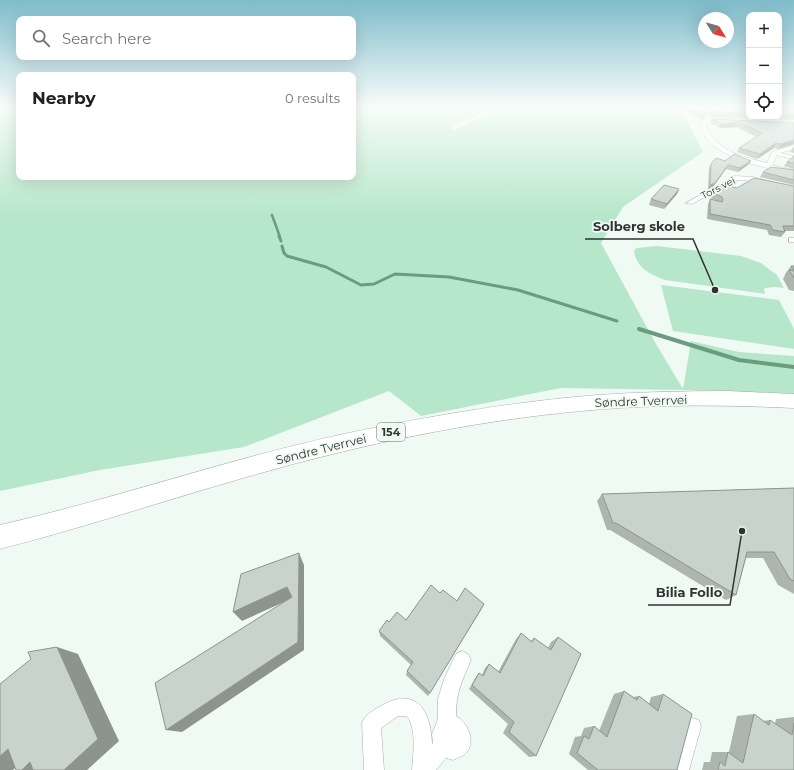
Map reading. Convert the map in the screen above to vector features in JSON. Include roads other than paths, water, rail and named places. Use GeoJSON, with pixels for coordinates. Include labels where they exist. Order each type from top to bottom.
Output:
{"type":"FeatureCollection","features":[{"type":"Feature","properties":{"kind":"main road","name":"Søndre Tverrvei"},"geometry":{"type":"LineString","coordinates":[[0,537],[273,460],[351,441],[464,418],[572,404],[635,400],[729,399],[794,401]]}},
{"type":"Feature","properties":{"kind":"street"},"geometry":{"type":"LineString","coordinates":[[713,142],[717,146],[741,158],[794,172]]}},
{"type":"Feature","properties":{"kind":"street"},"geometry":{"type":"LineString","coordinates":[[768,166],[774,153],[784,148],[794,147]]}},
{"type":"Feature","properties":{"kind":"street"},"geometry":{"type":"LineString","coordinates":[[774,153],[794,158]]}},
{"type":"Feature","properties":{"kind":"street","name":"Tors vei"},"geometry":{"type":"LineString","coordinates":[[690,203],[735,178],[794,189]]}},
{"type":"Feature","properties":{"kind":"street"},"geometry":{"type":"LineString","coordinates":[[698,199],[707,201]]}},
{"type":"Feature","properties":{"kind":"street"},"geometry":{"type":"LineString","coordinates":[[423,770],[444,745],[440,739],[442,729],[447,721],[447,699],[453,679],[462,660]]}},
{"type":"Feature","properties":{"kind":"street"},"geometry":{"type":"LineString","coordinates":[[374,770],[371,723],[393,709],[405,706],[414,710],[420,721],[424,748],[423,770]]}},
{"type":"Feature","properties":{"kind":"street"},"geometry":{"type":"LineString","coordinates":[[679,770],[692,727]]}},
{"type":"Feature","properties":{"kind":"waterway"},"geometry":{"type":"LineString","coordinates":[[272,215],[280,237]]}},
{"type":"Feature","properties":{"kind":"waterway"},"geometry":{"type":"LineString","coordinates":[[279,236],[281,241]]}},
{"type":"Feature","properties":{"kind":"waterway"},"geometry":{"type":"LineString","coordinates":[[282,246],[284,253],[287,256],[326,267],[361,285],[374,284],[395,274],[449,277],[518,290],[617,321]]}},
{"type":"Feature","properties":{"kind":"waterway"},"geometry":{"type":"LineString","coordinates":[[639,329],[739,360],[794,367]]}},
{"type":"Feature","properties":{"kind":"place","name":"Solberg skole"},"geometry":{"type":"Point","coordinates":[715,290]}},
{"type":"Feature","properties":{"kind":"place","name":"Bilia Follo"},"geometry":{"type":"Point","coordinates":[742,531]}}]}
